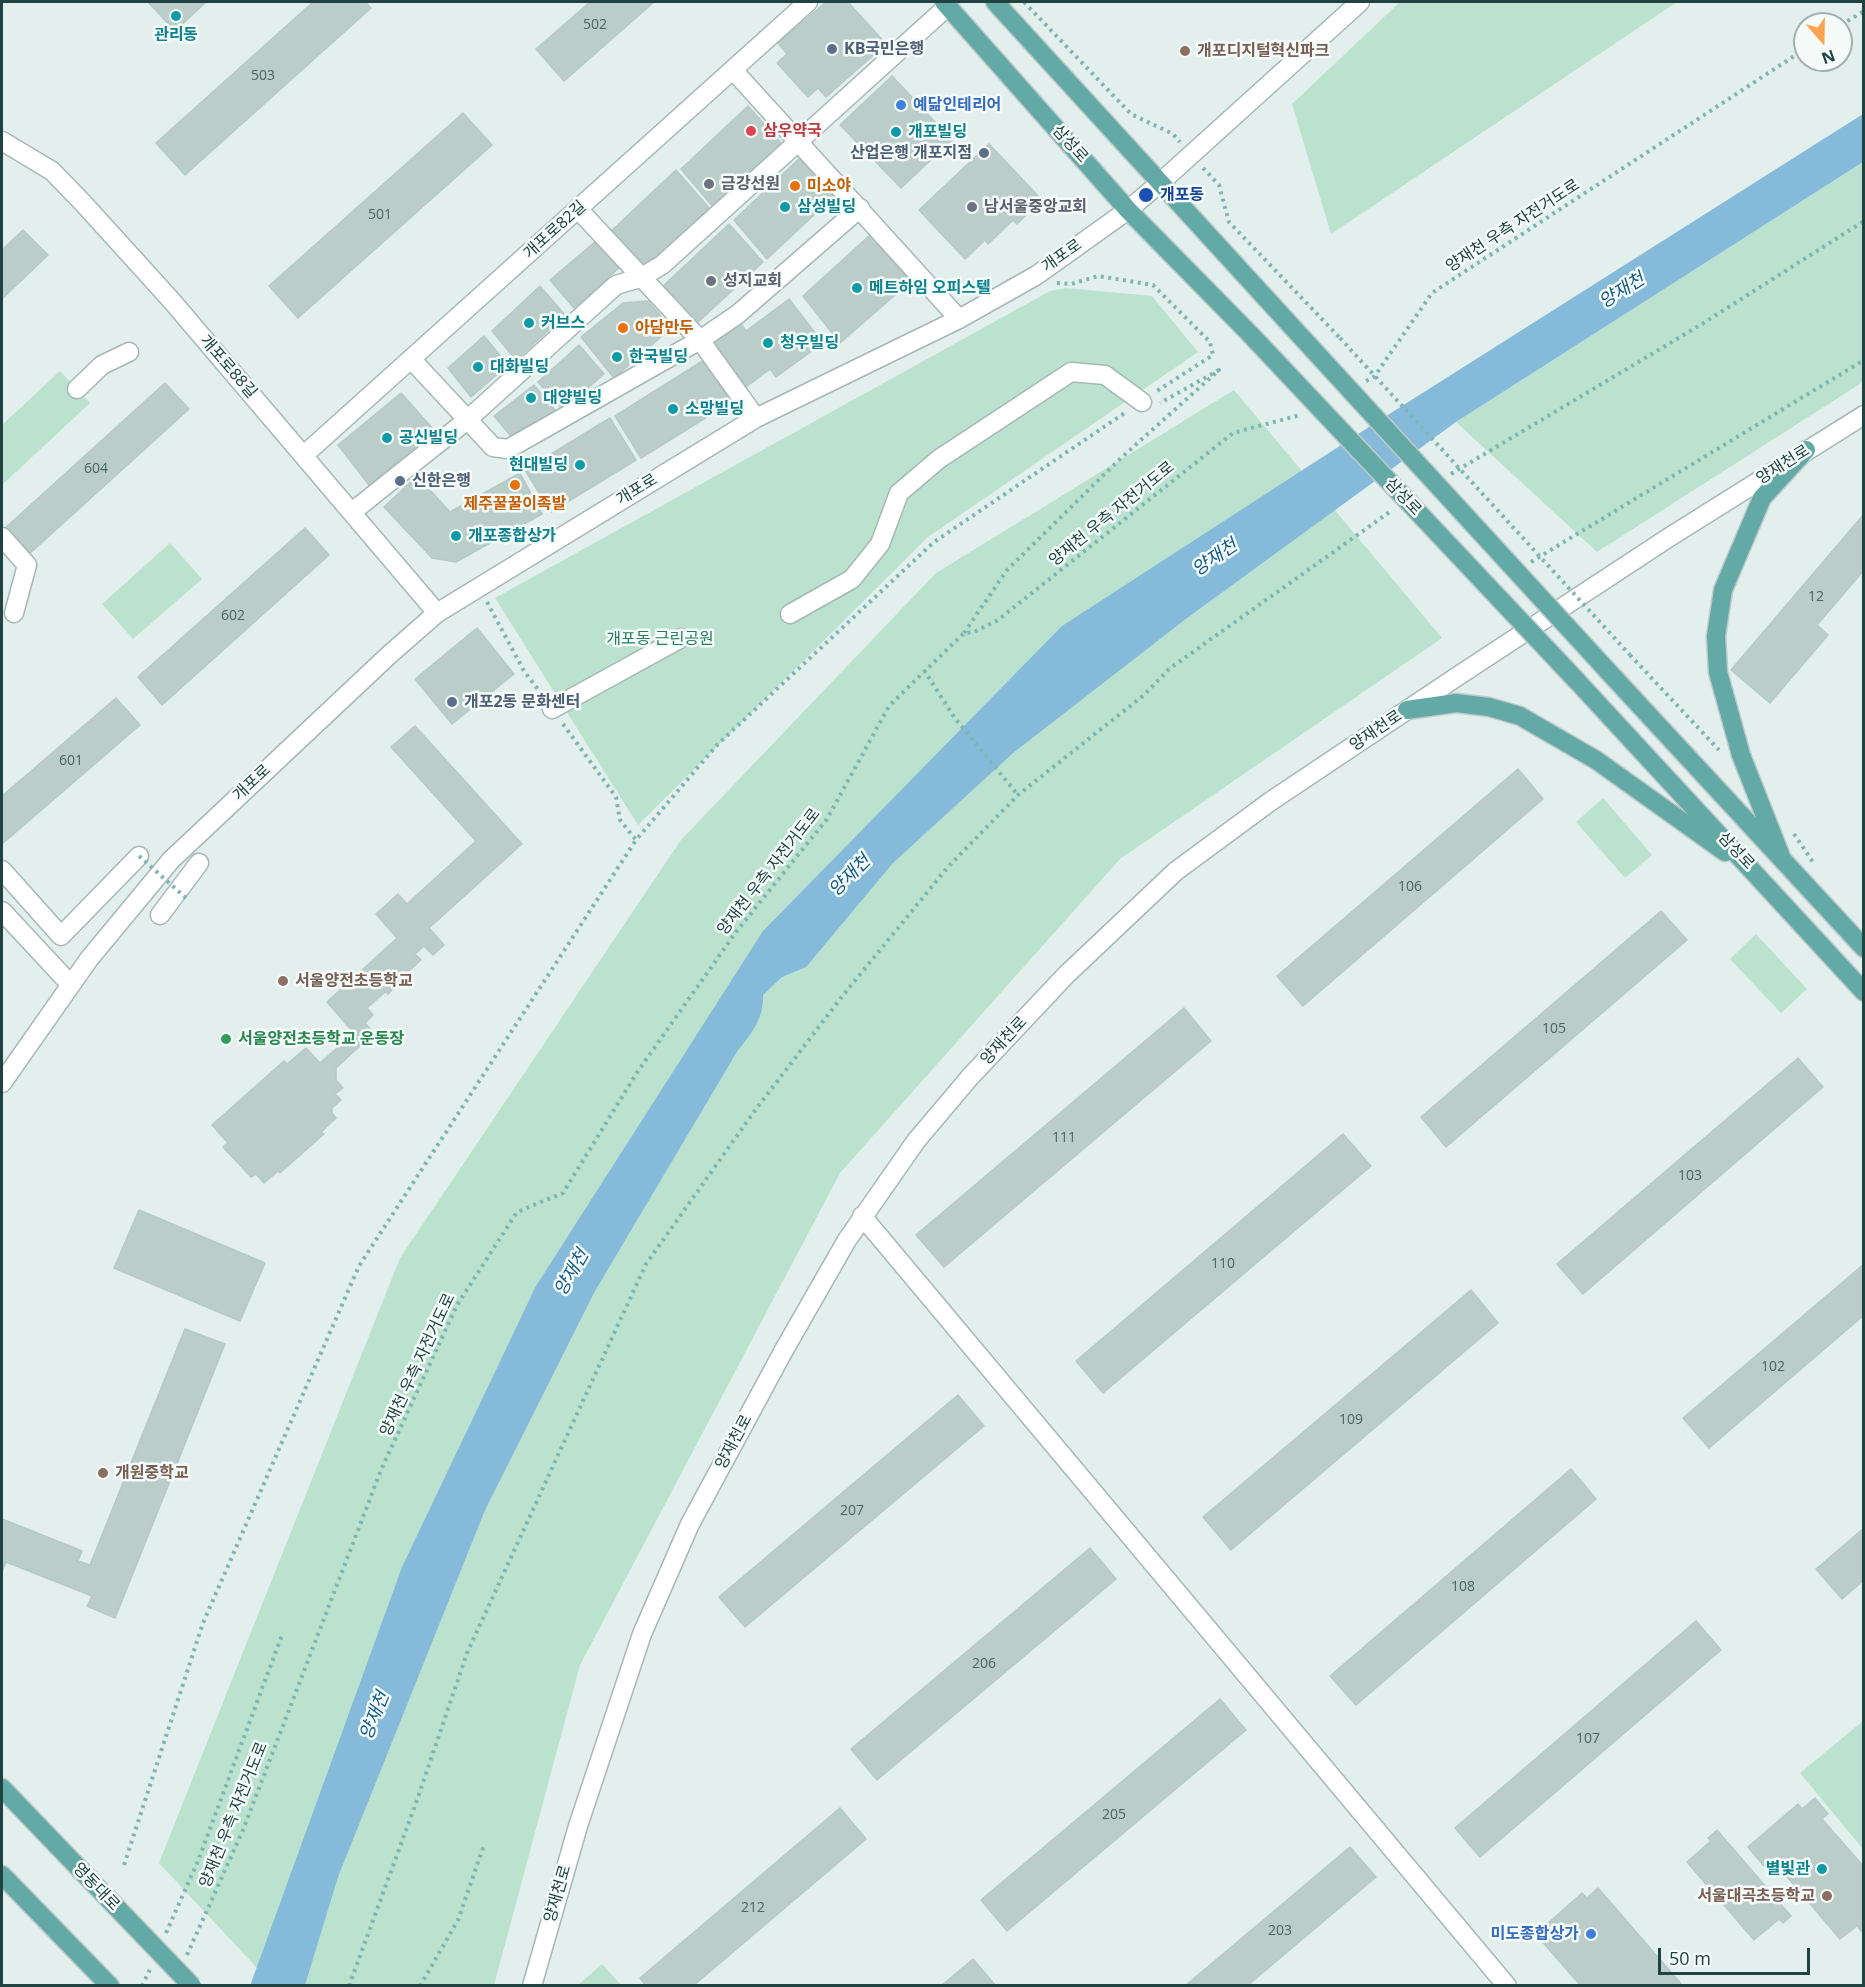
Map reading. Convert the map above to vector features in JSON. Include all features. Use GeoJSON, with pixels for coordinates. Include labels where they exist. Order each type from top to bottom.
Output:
{"type":"FeatureCollection","features":[{"type":"Feature","properties":{"kind":"main road","name":"삼성로"},"geometry":{"type":"LineString","coordinates":[[995,2],[1863,948]]}},
{"type":"Feature","properties":{"kind":"main road","name":"삼성로"},"geometry":{"type":"LineString","coordinates":[[946,4],[1128,210],[1250,334],[1577,681],[1759,876],[1863,992]]}},
{"type":"Feature","properties":{"kind":"main road"},"geometry":{"type":"LineString","coordinates":[[1782,860],[1741,755],[1718,672],[1716,636],[1723,591],[1762,498],[1806,450]]}},
{"type":"Feature","properties":{"kind":"main road"},"geometry":{"type":"LineString","coordinates":[[1407,710],[1456,703],[1489,707],[1520,716],[1596,760],[1759,876]]}},
{"type":"Feature","properties":{"kind":"main road","name":"영동대로"},"geometry":{"type":"LineString","coordinates":[[2,1788],[192,1986]]}},
{"type":"Feature","properties":{"kind":"main road"},"geometry":{"type":"LineString","coordinates":[[2,1875],[110,1986]]}},
{"type":"Feature","properties":{"kind":"street","name":"개포로82길"},"geometry":{"type":"LineString","coordinates":[[304,455],[808,2]]}},
{"type":"Feature","properties":{"kind":"street","name":"개포로"},"geometry":{"type":"LineString","coordinates":[[2,1083],[70,985],[171,860],[388,655],[437,613],[756,418],[959,319],[1036,275],[1128,210],[1360,2]]}},
{"type":"Feature","properties":{"kind":"street"},"geometry":{"type":"LineString","coordinates":[[352,512],[466,421],[616,285],[639,278],[662,265],[800,141],[946,4]]}},
{"type":"Feature","properties":{"kind":"street"},"geometry":{"type":"LineString","coordinates":[[733,70],[800,141],[959,319]]}},
{"type":"Feature","properties":{"kind":"street","name":"개포로88길"},"geometry":{"type":"LineString","coordinates":[[2,141],[52,171],[83,203],[304,455],[437,613]]}},
{"type":"Feature","properties":{"kind":"street"},"geometry":{"type":"LineString","coordinates":[[411,359],[466,421],[493,447],[508,449],[700,340],[738,314],[860,208]]}},
{"type":"Feature","properties":{"kind":"street"},"geometry":{"type":"LineString","coordinates":[[578,209],[639,278],[700,340],[756,418]]}},
{"type":"Feature","properties":{"kind":"street"},"geometry":{"type":"LineString","coordinates":[[77,389],[102,365],[129,352]]}},
{"type":"Feature","properties":{"kind":"street"},"geometry":{"type":"LineString","coordinates":[[789,614],[852,579],[880,544],[899,493],[939,459],[1071,372],[1105,375],[1150,403]]}},
{"type":"Feature","properties":{"kind":"street","name":"양재천로"},"geometry":{"type":"LineString","coordinates":[[532,1986],[578,1826],[642,1634],[690,1524],[784,1350],[862,1216],[916,1141],[970,1077],[1066,975],[1176,871],[1271,801],[1407,710],[1863,415]]}},
{"type":"Feature","properties":{"kind":"street"},"geometry":{"type":"LineString","coordinates":[[2,537],[27,565],[14,613]]}},
{"type":"Feature","properties":{"kind":"street"},"geometry":{"type":"LineString","coordinates":[[552,709],[681,638]]}},
{"type":"Feature","properties":{"kind":"street"},"geometry":{"type":"LineString","coordinates":[[2,870],[62,936],[139,856]]}},
{"type":"Feature","properties":{"kind":"street"},"geometry":{"type":"LineString","coordinates":[[160,915],[181,894],[199,863]]}},
{"type":"Feature","properties":{"kind":"street"},"geometry":{"type":"LineString","coordinates":[[2,911],[70,985]]}},
{"type":"Feature","properties":{"kind":"street"},"geometry":{"type":"LineString","coordinates":[[862,1216],[1507,1986]]}},
{"type":"Feature","properties":{"kind":"path","name":"양재천 우측 자전거도로"},"geometry":{"type":"LineString","coordinates":[[1365,382],[1374,377],[1432,293],[1793,57]]}},
{"type":"Feature","properties":{"kind":"path"},"geometry":{"type":"LineString","coordinates":[[1445,477],[1702,324],[1863,222]]}},
{"type":"Feature","properties":{"kind":"path"},"geometry":{"type":"LineString","coordinates":[[124,1864],[203,1623],[359,1266],[636,840],[717,745],[934,542],[1150,403],[1213,355],[1210,342],[1153,285],[1098,276],[1071,284],[1057,283],[1036,275]]}},
{"type":"Feature","properties":{"kind":"path"},"geometry":{"type":"LineString","coordinates":[[1340,338],[1630,655]]}},
{"type":"Feature","properties":{"kind":"path"},"geometry":{"type":"LineString","coordinates":[[1516,571],[1863,360]]}},
{"type":"Feature","properties":{"kind":"path"},"geometry":{"type":"LineString","coordinates":[[964,633],[1008,570],[1121,458],[1219,370],[1150,403]]}},
{"type":"Feature","properties":{"kind":"path","name":"양재천 우측 자전거도로"},"geometry":{"type":"LineString","coordinates":[[185,1960],[243,1830],[381,1470],[457,1305],[517,1212],[563,1193],[638,1071],[735,932],[827,819],[889,706],[924,670],[964,633],[974,632],[998,620],[1233,433],[1296,417],[1306,412]]}},
{"type":"Feature","properties":{"kind":"path"},"geometry":{"type":"LineString","coordinates":[[349,1986],[416,1803],[466,1653],[646,1264],[756,1109],[844,994],[948,867],[1018,795],[1144,695],[1169,669],[1397,507]]}},
{"type":"Feature","properties":{"kind":"path"},"geometry":{"type":"LineString","coordinates":[[486,599],[524,670],[616,797],[620,820],[636,840]]}},
{"type":"Feature","properties":{"kind":"path"},"geometry":{"type":"LineString","coordinates":[[924,670],[954,717],[1018,795]]}},
{"type":"Feature","properties":{"kind":"path"},"geometry":{"type":"LineString","coordinates":[[139,856],[181,894]]}},
{"type":"Feature","properties":{"kind":"path"},"geometry":{"type":"LineString","coordinates":[[161,1944],[198,1861],[282,1635]]}},
{"type":"Feature","properties":{"kind":"path"},"geometry":{"type":"LineString","coordinates":[[420,1986],[458,1920],[484,1845]]}},
{"type":"Feature","properties":{"kind":"path"},"geometry":{"type":"LineString","coordinates":[[142,1986],[152,1965]]}},
{"type":"Feature","properties":{"kind":"green space"},"geometry":{"type":"Polygon","coordinates":[[[1400,2],[1677,2],[1331,234],[1292,104],[1400,2]]]}},
{"type":"Feature","properties":{"kind":"green space"},"geometry":{"type":"Polygon","coordinates":[[[1863,162],[1863,382],[1597,552],[1456,422],[1863,162]]]}},
{"type":"Feature","properties":{"kind":"green space","name":"개포동 근린공원"},"geometry":{"type":"Polygon","coordinates":[[[1066,288],[1152,296],[1198,352],[928,537],[638,825],[495,598],[1050,291],[1066,288]]]}},
{"type":"Feature","properties":{"kind":"green space"},"geometry":{"type":"Polygon","coordinates":[[[60,371],[90,403],[2,485],[2,425],[60,371]]]}},
{"type":"Feature","properties":{"kind":"green space"},"geometry":{"type":"Polygon","coordinates":[[[1234,390],[1442,638],[1120,859],[840,1173],[580,1665],[494,1985],[273,1985],[159,1863],[400,1258],[681,840],[936,573],[1234,390]]]}},
{"type":"Feature","properties":{"kind":"green space"},"geometry":{"type":"Polygon","coordinates":[[[170,543],[202,579],[133,639],[102,604],[170,543]]]}},
{"type":"Feature","properties":{"kind":"green space"},"geometry":{"type":"Polygon","coordinates":[[[1603,798],[1652,855],[1625,878],[1576,822],[1603,798]]]}},
{"type":"Feature","properties":{"kind":"green space"},"geometry":{"type":"Polygon","coordinates":[[[1756,934],[1807,989],[1781,1013],[1730,959],[1756,934]]]}},
{"type":"Feature","properties":{"kind":"green space"},"geometry":{"type":"Polygon","coordinates":[[[1863,1721],[1863,1849],[1800,1773],[1863,1721]]]}},
{"type":"Feature","properties":{"kind":"green space"},"geometry":{"type":"Polygon","coordinates":[[[602,1964],[621,1985],[578,1985],[602,1964]]]}},
{"type":"Feature","properties":{"kind":"water","name":"양재천"},"geometry":{"type":"Polygon","coordinates":[[[1863,114],[1863,162],[1456,422],[1187,618],[1013,753],[893,863],[806,967],[782,977],[763,995],[763,1003],[756,1025],[738,1050],[595,1291],[485,1510],[338,1877],[305,1985],[250,1986],[402,1567],[536,1286],[763,931],[1062,626],[1372,425],[1863,114]]]}},
{"type":"Feature","properties":{"kind":"building","name":"관리동"},"geometry":{"type":"Polygon","coordinates":[[[148,2],[206,2],[175,31],[148,2]]]}},
{"type":"Feature","properties":{"kind":"building"},"geometry":{"type":"Polygon","coordinates":[[[313,2],[365,2],[371,8],[185,175],[156,143],[313,2]]]}},
{"type":"Feature","properties":{"kind":"building"},"geometry":{"type":"Polygon","coordinates":[[[590,2],[654,2],[564,81],[536,49],[590,2]]]}},
{"type":"Feature","properties":{"kind":"building","name":"KB국민은행"},"geometry":{"type":"Polygon","coordinates":[[[826,2],[848,2],[886,44],[826,97],[818,88],[808,97],[777,63],[787,54],[778,43],[826,2]]]}},
{"type":"Feature","properties":{"kind":"building","name":"개포빌딩"},"geometry":{"type":"Polygon","coordinates":[[[892,76],[952,140],[901,188],[840,125],[892,76]]]}},
{"type":"Feature","properties":{"kind":"building"},"geometry":{"type":"Polygon","coordinates":[[[748,106],[782,144],[714,208],[681,169],[748,106]]]}},
{"type":"Feature","properties":{"kind":"building"},"geometry":{"type":"Polygon","coordinates":[[[463,113],[492,145],[298,318],[269,286],[463,113]]]}},
{"type":"Feature","properties":{"kind":"building"},"geometry":{"type":"Polygon","coordinates":[[[989,144],[1042,200],[1017,224],[1013,220],[988,244],[985,240],[965,259],[919,210],[989,144]]]}},
{"type":"Feature","properties":{"kind":"building","name":"삼성빌딩"},"geometry":{"type":"Polygon","coordinates":[[[802,156],[835,195],[767,259],[734,220],[802,156]]]}},
{"type":"Feature","properties":{"kind":"building"},"geometry":{"type":"Polygon","coordinates":[[[676,170],[710,209],[641,273],[608,234],[676,170]]]}},
{"type":"Feature","properties":{"kind":"building"},"geometry":{"type":"Polygon","coordinates":[[[729,224],[763,262],[694,326],[661,288],[729,224]]]}},
{"type":"Feature","properties":{"kind":"building"},"geometry":{"type":"Polygon","coordinates":[[[23,230],[48,255],[2,299],[2,250],[23,230]]]}},
{"type":"Feature","properties":{"kind":"building","name":"메트하임 오피스텔"},"geometry":{"type":"Polygon","coordinates":[[[870,235],[911,281],[840,343],[803,296],[870,235]]]}},
{"type":"Feature","properties":{"kind":"building"},"geometry":{"type":"Polygon","coordinates":[[[596,241],[620,267],[574,308],[550,280],[596,241]]]}},
{"type":"Feature","properties":{"kind":"building","name":"커브스"},"geometry":{"type":"Polygon","coordinates":[[[540,286],[565,315],[516,360],[492,331],[540,286]]]}},
{"type":"Feature","properties":{"kind":"building","name":"청우빌딩"},"geometry":{"type":"Polygon","coordinates":[[[789,299],[823,343],[776,377],[770,369],[746,387],[713,343],[740,322],[746,331],[789,299]]]}},
{"type":"Feature","properties":{"kind":"building","name":"한국빌딩"},"geometry":{"type":"Polygon","coordinates":[[[648,301],[671,328],[614,378],[581,337],[623,303],[648,301]]]}},
{"type":"Feature","properties":{"kind":"building","name":"대화빌딩"},"geometry":{"type":"Polygon","coordinates":[[[484,336],[508,365],[471,397],[448,368],[484,336]]]}},
{"type":"Feature","properties":{"kind":"building"},"geometry":{"type":"Polygon","coordinates":[[[579,345],[604,374],[563,410],[538,382],[579,345]]]}},
{"type":"Feature","properties":{"kind":"building","name":"소망빌딩"},"geometry":{"type":"Polygon","coordinates":[[[704,360],[731,402],[641,458],[615,416],[704,360]]]}},
{"type":"Feature","properties":{"kind":"building"},"geometry":{"type":"Polygon","coordinates":[[[165,383],[189,409],[27,556],[3,530],[165,383]]]}},
{"type":"Feature","properties":{"kind":"building","name":"대양빌딩"},"geometry":{"type":"Polygon","coordinates":[[[534,385],[556,411],[510,435],[494,416],[534,385]]]}},
{"type":"Feature","properties":{"kind":"building","name":"공신빌딩"},"geometry":{"type":"Polygon","coordinates":[[[401,393],[435,431],[369,485],[338,445],[401,393]]]}},
{"type":"Feature","properties":{"kind":"building","name":"현대빌딩"},"geometry":{"type":"Polygon","coordinates":[[[610,418],[636,460],[551,512],[525,470],[610,418]]]}},
{"type":"Feature","properties":{"kind":"building","name":"개포종합상가"},"geometry":{"type":"Polygon","coordinates":[[[520,473],[542,514],[456,562],[432,558],[384,507],[417,476],[450,512],[520,473]]]}},
{"type":"Feature","properties":{"kind":"building"},"geometry":{"type":"Polygon","coordinates":[[[1864,514],[1864,570],[1817,625],[1828,635],[1770,703],[1731,670],[1864,514]]]}},
{"type":"Feature","properties":{"kind":"building"},"geometry":{"type":"Polygon","coordinates":[[[305,528],[329,555],[162,705],[138,677],[305,528]]]}},
{"type":"Feature","properties":{"kind":"building"},"geometry":{"type":"Polygon","coordinates":[[[477,628],[514,674],[452,724],[415,679],[477,628]]]}},
{"type":"Feature","properties":{"kind":"building"},"geometry":{"type":"Polygon","coordinates":[[[116,698],[140,725],[2,844],[2,796],[116,698]]]}},
{"type":"Feature","properties":{"kind":"building"},"geometry":{"type":"Polygon","coordinates":[[[415,726],[522,844],[429,928],[444,945],[433,955],[424,946],[415,954],[421,960],[391,987],[393,989],[388,994],[385,992],[367,1008],[373,1015],[365,1023],[374,1033],[336,1068],[336,1080],[343,1088],[335,1094],[341,1100],[332,1108],[332,1113],[336,1118],[321,1132],[324,1134],[280,1173],[278,1171],[264,1183],[256,1174],[251,1177],[223,1147],[228,1143],[212,1125],[284,1061],[287,1064],[306,1048],[320,1063],[354,1033],[327,1002],[397,938],[376,914],[398,894],[407,904],[476,841],[391,747],[415,726]]]}},
{"type":"Feature","properties":{"kind":"building"},"geometry":{"type":"Polygon","coordinates":[[[1518,769],[1543,799],[1303,1006],[1277,976],[1518,769]]]}},
{"type":"Feature","properties":{"kind":"building"},"geometry":{"type":"Polygon","coordinates":[[[1661,911],[1687,940],[1446,1147],[1421,1117],[1661,911]]]}},
{"type":"Feature","properties":{"kind":"building"},"geometry":{"type":"Polygon","coordinates":[[[1184,1008],[1211,1041],[944,1267],[916,1235],[1184,1008]]]}},
{"type":"Feature","properties":{"kind":"building"},"geometry":{"type":"Polygon","coordinates":[[[1798,1058],[1823,1087],[1583,1294],[1557,1264],[1798,1058]]]}},
{"type":"Feature","properties":{"kind":"building"},"geometry":{"type":"Polygon","coordinates":[[[1343,1134],[1371,1166],[1103,1393],[1076,1361],[1343,1134]]]}},
{"type":"Feature","properties":{"kind":"building"},"geometry":{"type":"Polygon","coordinates":[[[139,1210],[265,1263],[240,1321],[114,1268],[139,1210]]]}},
{"type":"Feature","properties":{"kind":"building"},"geometry":{"type":"Polygon","coordinates":[[[1864,1264],[1864,1315],[1709,1448],[1683,1418],[1864,1264]]]}},
{"type":"Feature","properties":{"kind":"building"},"geometry":{"type":"Polygon","coordinates":[[[1471,1290],[1498,1323],[1231,1550],[1203,1517],[1471,1290]]]}},
{"type":"Feature","properties":{"kind":"building"},"geometry":{"type":"Polygon","coordinates":[[[185,1329],[225,1344],[115,1618],[87,1606],[92,1596],[6,1562],[2,1572],[2,1519],[82,1551],[78,1561],[90,1565],[185,1329]]]}},
{"type":"Feature","properties":{"kind":"building"},"geometry":{"type":"Polygon","coordinates":[[[958,1395],[984,1426],[745,1627],[719,1597],[958,1395]]]}},
{"type":"Feature","properties":{"kind":"building"},"geometry":{"type":"Polygon","coordinates":[[[1571,1469],[1596,1499],[1356,1705],[1330,1676],[1571,1469]]]}},
{"type":"Feature","properties":{"kind":"building"},"geometry":{"type":"Polygon","coordinates":[[[1864,1528],[1864,1580],[1842,1599],[1816,1569],[1864,1528]]]}},
{"type":"Feature","properties":{"kind":"building"},"geometry":{"type":"Polygon","coordinates":[[[1090,1548],[1116,1579],[877,1780],[851,1749],[1090,1548]]]}},
{"type":"Feature","properties":{"kind":"building"},"geometry":{"type":"Polygon","coordinates":[[[1696,1621],[1721,1650],[1480,1857],[1455,1828],[1696,1621]]]}},
{"type":"Feature","properties":{"kind":"building"},"geometry":{"type":"Polygon","coordinates":[[[1220,1699],[1246,1730],[1007,1931],[981,1900],[1220,1699]]]}},
{"type":"Feature","properties":{"kind":"building","name":"별빛관"},"geometry":{"type":"Polygon","coordinates":[[[1815,1798],[1828,1814],[1822,1819],[1864,1867],[1864,1929],[1861,1931],[1857,1926],[1840,1939],[1777,1865],[1769,1872],[1748,1847],[1798,1804],[1802,1809],[1815,1798]]]}},
{"type":"Feature","properties":{"kind":"building"},"geometry":{"type":"Polygon","coordinates":[[[840,1808],[866,1839],[693,1986],[646,1986],[640,1978],[840,1808]]]}},
{"type":"Feature","properties":{"kind":"building"},"geometry":{"type":"Polygon","coordinates":[[[1717,1830],[1791,1916],[1783,1923],[1779,1919],[1754,1940],[1687,1862],[1711,1841],[1708,1838],[1717,1830]]]}},
{"type":"Feature","properties":{"kind":"building"},"geometry":{"type":"Polygon","coordinates":[[[1350,1847],[1376,1877],[1247,1986],[1185,1986],[1350,1847]]]}},
{"type":"Feature","properties":{"kind":"building","name":"미도종합상가"},"geometry":{"type":"Polygon","coordinates":[[[1598,1888],[1683,1986],[1581,1986],[1539,1938],[1549,1930],[1545,1926],[1582,1893],[1587,1898],[1598,1888]]]}},
{"type":"Feature","properties":{"kind":"building"},"geometry":{"type":"Polygon","coordinates":[[[973,1959],[996,1986],[941,1986],[973,1959]]]}},
{"type":"Feature","properties":{"kind":"place","name":"관리동"},"geometry":{"type":"Point","coordinates":[176,16]}},
{"type":"Feature","properties":{"kind":"place","name":"KB국민은행"},"geometry":{"type":"Point","coordinates":[832,49]}},
{"type":"Feature","properties":{"kind":"place","name":"개포디지털혁신파크"},"geometry":{"type":"Point","coordinates":[1185,51]}},
{"type":"Feature","properties":{"kind":"place","name":"예닮인테리어"},"geometry":{"type":"Point","coordinates":[901,105]}},
{"type":"Feature","properties":{"kind":"place","name":"삼우약국"},"geometry":{"type":"Point","coordinates":[751,131]}},
{"type":"Feature","properties":{"kind":"place","name":"개포빌딩"},"geometry":{"type":"Point","coordinates":[896,132]}},
{"type":"Feature","properties":{"kind":"place","name":"산업은행 개포지점"},"geometry":{"type":"Point","coordinates":[984,153]}},
{"type":"Feature","properties":{"kind":"place","name":"금강선원"},"geometry":{"type":"Point","coordinates":[709,184]}},
{"type":"Feature","properties":{"kind":"place","name":"미소야"},"geometry":{"type":"Point","coordinates":[795,186]}},
{"type":"Feature","properties":{"kind":"place","name":"개포동"},"geometry":{"type":"Point","coordinates":[1146,195]}},
{"type":"Feature","properties":{"kind":"place","name":"삼성빌딩"},"geometry":{"type":"Point","coordinates":[785,207]}},
{"type":"Feature","properties":{"kind":"place","name":"남서울중앙교회"},"geometry":{"type":"Point","coordinates":[972,207]}},
{"type":"Feature","properties":{"kind":"place","name":"성지교회"},"geometry":{"type":"Point","coordinates":[711,281]}},
{"type":"Feature","properties":{"kind":"place","name":"메트하임 오피스텔"},"geometry":{"type":"Point","coordinates":[857,288]}},
{"type":"Feature","properties":{"kind":"place","name":"커브스"},"geometry":{"type":"Point","coordinates":[529,323]}},
{"type":"Feature","properties":{"kind":"place","name":"아담만두"},"geometry":{"type":"Point","coordinates":[623,328]}},
{"type":"Feature","properties":{"kind":"place","name":"청우빌딩"},"geometry":{"type":"Point","coordinates":[768,343]}},
{"type":"Feature","properties":{"kind":"place","name":"한국빌딩"},"geometry":{"type":"Point","coordinates":[617,357]}},
{"type":"Feature","properties":{"kind":"place","name":"대화빌딩"},"geometry":{"type":"Point","coordinates":[478,367]}},
{"type":"Feature","properties":{"kind":"place","name":"대양빌딩"},"geometry":{"type":"Point","coordinates":[531,398]}},
{"type":"Feature","properties":{"kind":"place","name":"소망빌딩"},"geometry":{"type":"Point","coordinates":[673,409]}},
{"type":"Feature","properties":{"kind":"place","name":"공신빌딩"},"geometry":{"type":"Point","coordinates":[387,438]}},
{"type":"Feature","properties":{"kind":"place","name":"현대빌딩"},"geometry":{"type":"Point","coordinates":[580,465]}},
{"type":"Feature","properties":{"kind":"place","name":"신한은행"},"geometry":{"type":"Point","coordinates":[400,481]}},
{"type":"Feature","properties":{"kind":"place","name":"제주꿀꿀이족발"},"geometry":{"type":"Point","coordinates":[515,485]}},
{"type":"Feature","properties":{"kind":"place","name":"개포종합상가"},"geometry":{"type":"Point","coordinates":[456,536]}},
{"type":"Feature","properties":{"kind":"place","name":"개포2동 문화센터"},"geometry":{"type":"Point","coordinates":[452,702]}},
{"type":"Feature","properties":{"kind":"place","name":"서울양전초등학교"},"geometry":{"type":"Point","coordinates":[283,981]}},
{"type":"Feature","properties":{"kind":"place","name":"서울양전초등학교 운동장"},"geometry":{"type":"Point","coordinates":[226,1039]}},
{"type":"Feature","properties":{"kind":"place","name":"개원중학교"},"geometry":{"type":"Point","coordinates":[103,1473]}},
{"type":"Feature","properties":{"kind":"place","name":"별빛관"},"geometry":{"type":"Point","coordinates":[1822,1869]}},
{"type":"Feature","properties":{"kind":"place","name":"서울대곡초등학교"},"geometry":{"type":"Point","coordinates":[1827,1896]}},
{"type":"Feature","properties":{"kind":"place","name":"미도종합상가"},"geometry":{"type":"Point","coordinates":[1591,1934]}}]}
